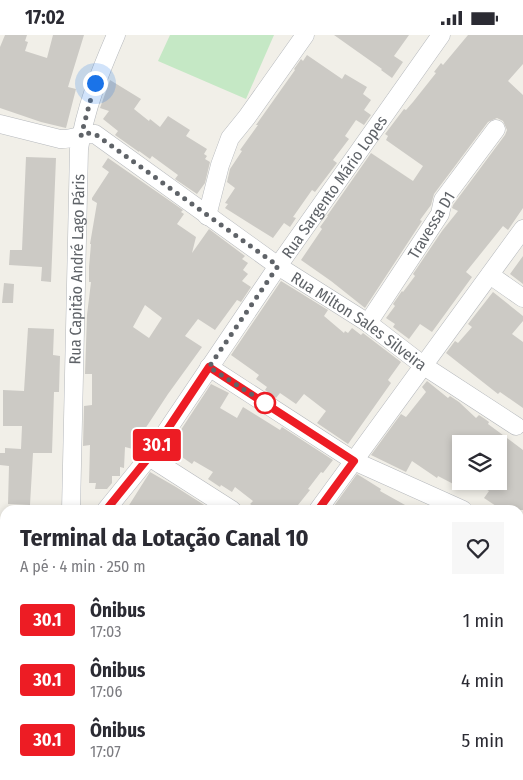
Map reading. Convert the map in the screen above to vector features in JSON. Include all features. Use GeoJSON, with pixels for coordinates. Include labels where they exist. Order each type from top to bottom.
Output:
{"type":"FeatureCollection","features":[{"type":"Feature","properties":{"kind":"street","name":"Rua Capitão André Lago Páris"},"geometry":{"type":"LineString","coordinates":[[71,505],[78,177],[81,136],[95,83],[116,35]]}},
{"type":"Feature","properties":{"kind":"street"},"geometry":{"type":"LineString","coordinates":[[207,216],[220,165],[230,138],[248,117],[305,35]]}},
{"type":"Feature","properties":{"kind":"street","name":"Rua Sargento Mário Lopes"},"geometry":{"type":"LineString","coordinates":[[110,505],[149,457],[278,266],[441,35]]}},
{"type":"Feature","properties":{"kind":"street","name":"Rua Milton Sales Silveira"},"geometry":{"type":"LineString","coordinates":[[0,124],[60,139],[69,139],[89,133],[95,134],[278,266],[368,323],[424,365],[516,426]]}},
{"type":"Feature","properties":{"kind":"street","name":"Travessa D1"},"geometry":{"type":"LineString","coordinates":[[368,323],[440,214],[443,200],[496,129]]}},
{"type":"Feature","properties":{"kind":"street"},"geometry":{"type":"LineString","coordinates":[[322,505],[523,229]]}},
{"type":"Feature","properties":{"kind":"street"},"geometry":{"type":"LineString","coordinates":[[490,275],[523,298]]}},
{"type":"Feature","properties":{"kind":"street"},"geometry":{"type":"LineString","coordinates":[[209,367],[354,461],[452,505]]}},
{"type":"Feature","properties":{"kind":"street"},"geometry":{"type":"LineString","coordinates":[[149,457],[224,505]]}},
{"type":"Feature","properties":{"kind":"green space"},"geometry":{"type":"Polygon","coordinates":[[[170,35],[274,35],[246,99],[158,61],[170,35]]]}},
{"type":"Feature","properties":{"kind":"building"},"geometry":{"type":"Polygon","coordinates":[[[5,35],[27,35],[25,41],[28,42],[25,51],[47,58],[53,35],[84,35],[68,87],[76,89],[66,128],[41,122],[0,108],[0,47],[5,35]]]}},
{"type":"Feature","properties":{"kind":"building"},"geometry":{"type":"Polygon","coordinates":[[[334,35],[409,35],[394,56],[403,62],[392,78],[334,35]]]}},
{"type":"Feature","properties":{"kind":"building"},"geometry":{"type":"Polygon","coordinates":[[[468,35],[523,35],[523,64],[508,81],[523,95],[523,208],[508,230],[503,226],[466,272],[472,277],[432,332],[420,324],[409,339],[393,327],[395,324],[386,318],[395,306],[393,304],[415,276],[413,274],[458,211],[452,208],[453,205],[505,135],[507,130],[503,121],[497,118],[488,122],[434,194],[431,205],[420,220],[422,221],[365,308],[301,260],[322,229],[320,227],[327,216],[371,153],[413,181],[423,166],[386,140],[388,136],[385,134],[436,73],[434,72],[441,63],[443,65],[468,35]]]}},
{"type":"Feature","properties":{"kind":"building"},"geometry":{"type":"Polygon","coordinates":[[[307,55],[342,79],[345,74],[367,87],[363,94],[371,100],[364,110],[371,115],[364,125],[356,120],[345,136],[349,139],[333,160],[337,163],[315,192],[312,190],[293,217],[296,218],[290,227],[284,223],[273,238],[225,208],[228,204],[225,203],[235,188],[227,182],[230,169],[242,151],[240,150],[301,59],[303,61],[307,55]]]}},
{"type":"Feature","properties":{"kind":"building"},"geometry":{"type":"Polygon","coordinates":[[[110,80],[141,99],[134,109],[149,121],[150,119],[160,127],[168,116],[190,130],[186,136],[207,149],[204,154],[207,156],[205,159],[210,162],[205,183],[197,194],[175,179],[178,175],[152,156],[150,159],[115,135],[118,131],[103,119],[109,111],[100,108],[110,80]]]}},
{"type":"Feature","properties":{"kind":"building"},"geometry":{"type":"Polygon","coordinates":[[[26,157],[56,158],[51,282],[41,281],[42,267],[9,265],[10,250],[22,250],[26,157]]]}},
{"type":"Feature","properties":{"kind":"building"},"geometry":{"type":"Polygon","coordinates":[[[108,158],[183,210],[181,212],[184,214],[177,224],[196,237],[192,253],[209,229],[245,256],[242,259],[248,263],[243,270],[248,274],[242,281],[251,287],[241,302],[237,300],[215,330],[198,319],[185,336],[202,347],[141,435],[137,450],[125,447],[124,468],[120,467],[120,476],[112,476],[112,483],[107,489],[95,489],[96,483],[89,483],[90,445],[83,446],[84,406],[92,405],[92,374],[85,374],[87,315],[91,282],[89,282],[90,244],[97,203],[92,198],[109,172],[102,167],[108,158]],[[145,305],[133,327],[149,338],[162,318],[145,305]]]}},
{"type":"Feature","properties":{"kind":"building"},"geometry":{"type":"Polygon","coordinates":[[[523,256],[523,284],[510,274],[523,256]]]}},
{"type":"Feature","properties":{"kind":"building"},"geometry":{"type":"Polygon","coordinates":[[[281,281],[328,310],[324,316],[344,333],[345,331],[348,333],[352,328],[361,335],[363,333],[401,362],[388,380],[391,383],[348,444],[317,423],[326,411],[304,394],[296,404],[280,393],[276,398],[265,390],[267,387],[256,379],[259,375],[231,355],[281,281]]]}},
{"type":"Feature","properties":{"kind":"building"},"geometry":{"type":"Polygon","coordinates":[[[4,283],[14,284],[13,303],[2,303],[4,283]]]}},
{"type":"Feature","properties":{"kind":"building"},"geometry":{"type":"Polygon","coordinates":[[[493,292],[523,316],[523,321],[512,334],[523,342],[523,408],[500,392],[498,394],[446,353],[455,341],[458,343],[472,327],[468,324],[493,292]]]}},
{"type":"Feature","properties":{"kind":"building"},"geometry":{"type":"Polygon","coordinates":[[[28,328],[54,329],[53,355],[60,356],[59,392],[54,392],[52,453],[33,453],[30,505],[8,504],[9,466],[0,465],[0,453],[5,453],[5,448],[21,449],[22,426],[3,426],[3,390],[24,391],[28,328]]]}},
{"type":"Feature","properties":{"kind":"building"},"geometry":{"type":"Polygon","coordinates":[[[427,381],[448,398],[450,396],[459,402],[476,418],[479,415],[485,419],[489,422],[488,424],[503,435],[452,435],[452,483],[438,476],[437,478],[412,461],[406,472],[371,455],[401,414],[406,417],[426,392],[422,387],[427,381]]]}},
{"type":"Feature","properties":{"kind":"building"},"geometry":{"type":"Polygon","coordinates":[[[211,384],[229,393],[220,408],[237,418],[243,407],[280,430],[282,427],[333,460],[323,473],[321,472],[298,505],[252,505],[250,504],[253,501],[235,487],[232,492],[221,485],[220,487],[208,479],[213,472],[194,461],[192,464],[169,448],[211,384]]]}},
{"type":"Feature","properties":{"kind":"building"},"geometry":{"type":"Polygon","coordinates":[[[507,438],[523,450],[523,505],[494,505],[484,498],[489,491],[487,490],[507,490],[507,438]]]}},
{"type":"Feature","properties":{"kind":"building"},"geometry":{"type":"Polygon","coordinates":[[[150,472],[204,505],[129,505],[150,472]]]}},
{"type":"Feature","properties":{"kind":"building"},"geometry":{"type":"Polygon","coordinates":[[[357,474],[381,489],[380,491],[405,505],[335,505],[357,474]]]}},
{"type":"Feature","properties":{"kind":"bus line","name":"30.1"},"geometry":{"type":"LineString","coordinates":[[110,505],[149,457],[209,367],[354,461],[322,505]]}},
{"type":"Feature","properties":{"kind":"route"},"geometry":{"type":"LineString","coordinates":[[95,83],[81,136],[89,133],[95,134],[278,266],[209,367],[265,403]]}}]}
